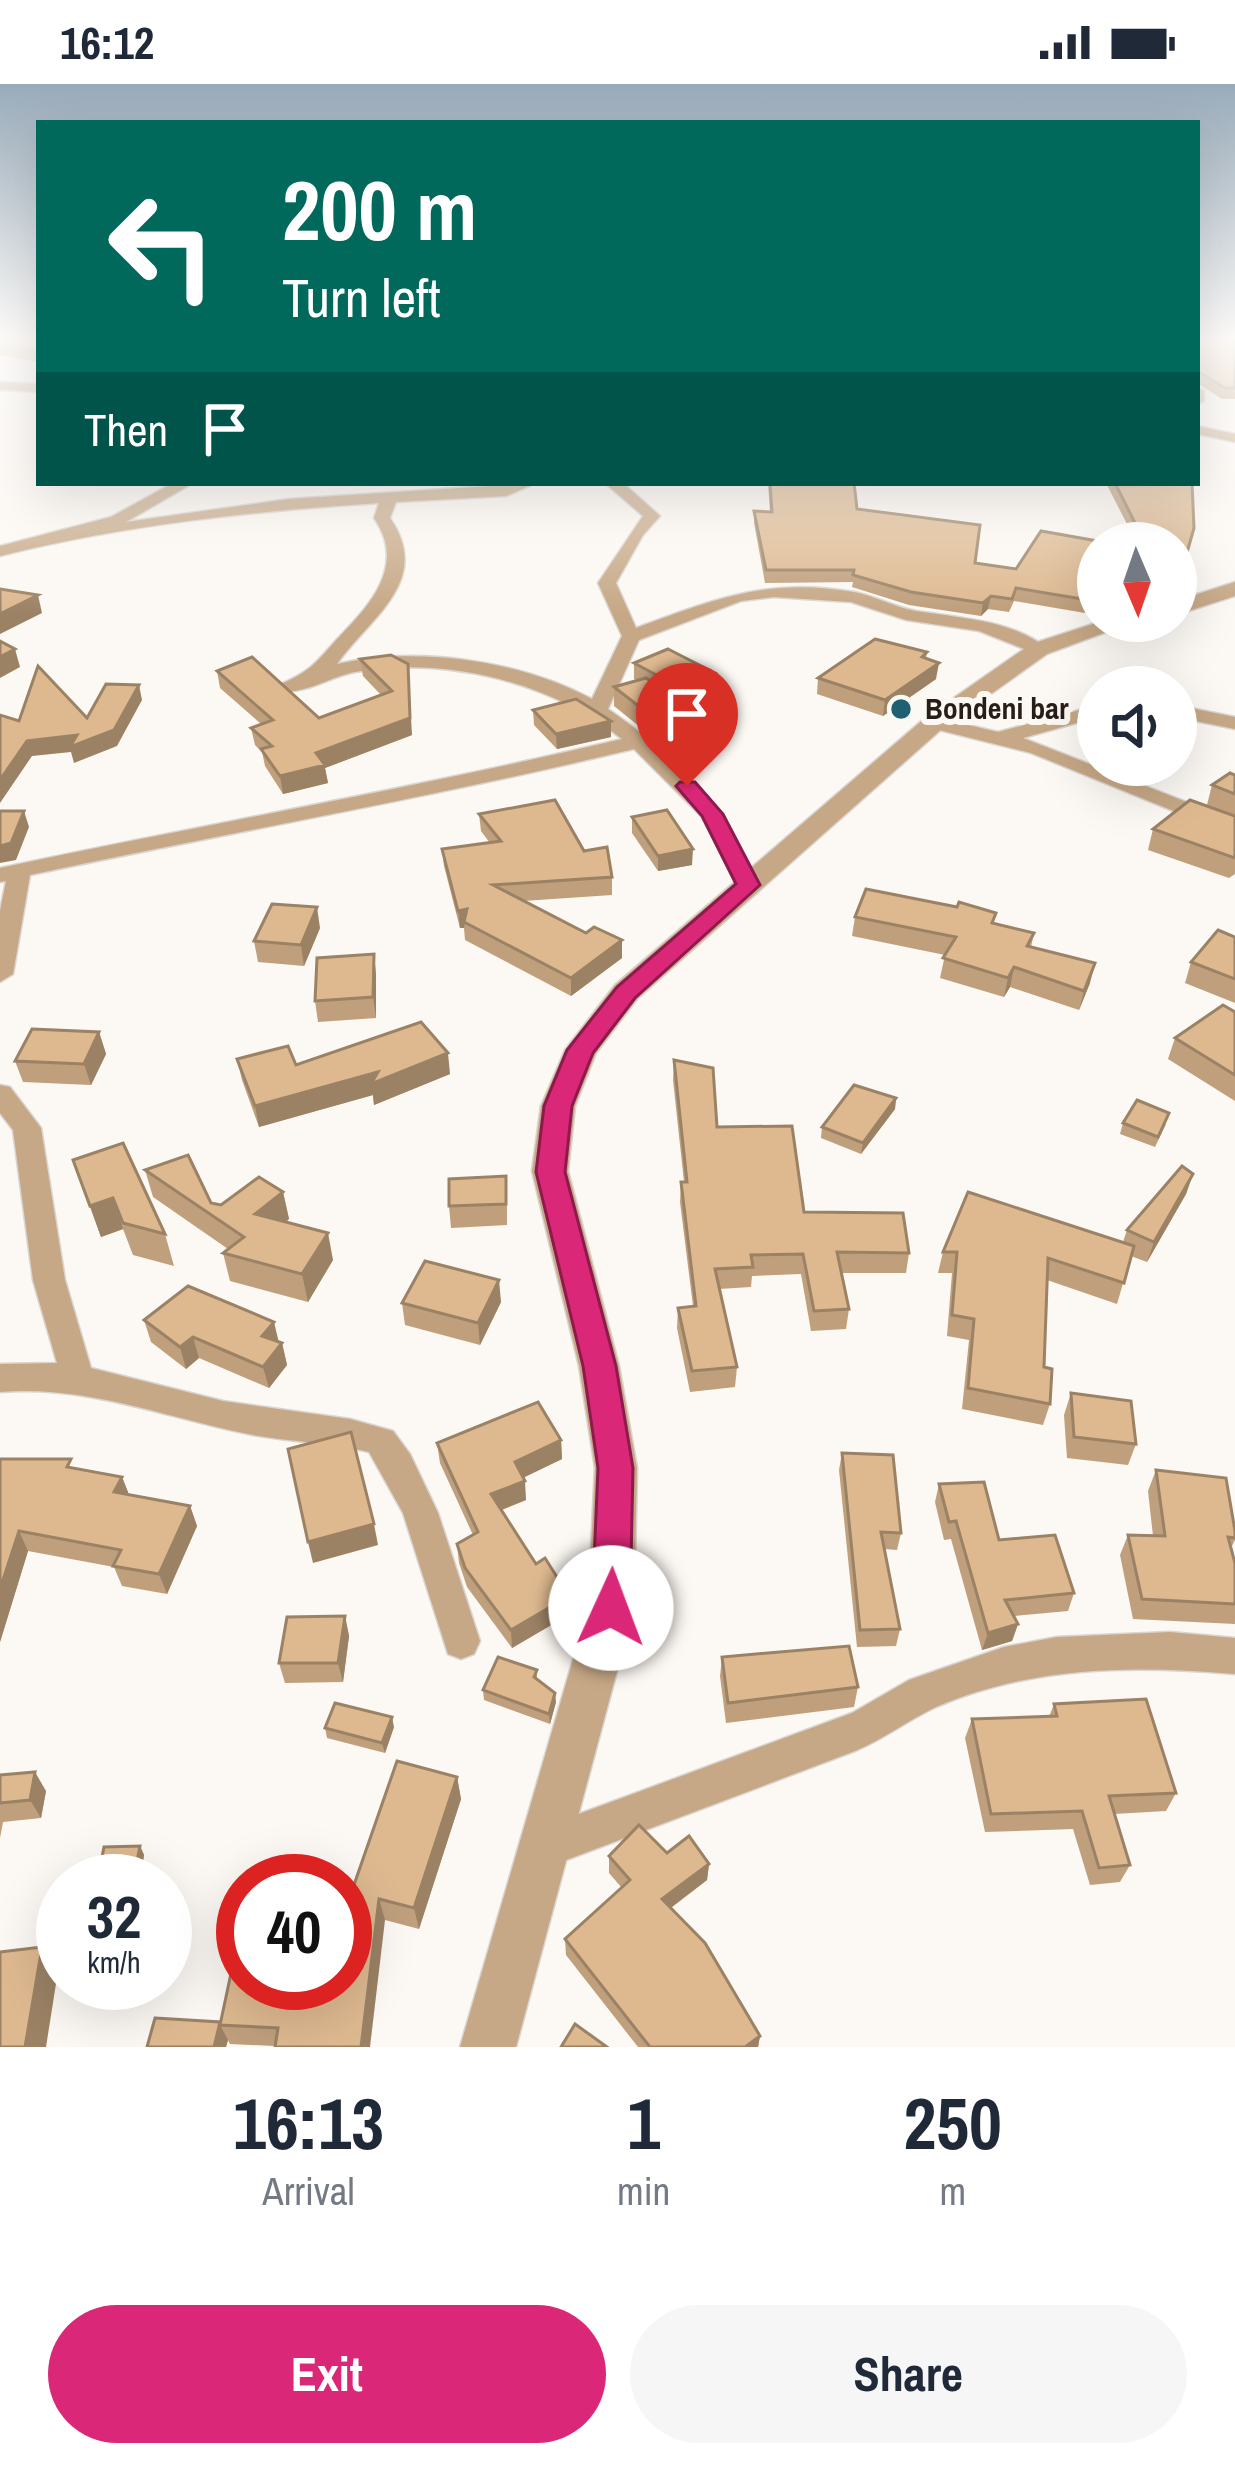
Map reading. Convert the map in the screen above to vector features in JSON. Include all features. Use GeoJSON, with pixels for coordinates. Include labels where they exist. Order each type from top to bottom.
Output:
{"type":"FeatureCollection","features":[{"type":"Feature","properties":{"kind":"street"},"geometry":{"type":"LineString","coordinates":[[1200,431],[1233,438]]}},
{"type":"Feature","properties":{"kind":"street"},"geometry":{"type":"LineString","coordinates":[[1200,448],[1233,438]]}},
{"type":"Feature","properties":{"kind":"street"},"geometry":{"type":"LineString","coordinates":[[80,533],[130,514],[180,486]]}},
{"type":"Feature","properties":{"kind":"street"},"geometry":{"type":"LineString","coordinates":[[308,502],[322,486]]}},
{"type":"Feature","properties":{"kind":"street"},"geometry":{"type":"LineString","coordinates":[[0,551],[80,533],[308,502],[506,491],[520,486]]}},
{"type":"Feature","properties":{"kind":"street"},"geometry":{"type":"LineString","coordinates":[[617,486],[652,516],[635,532],[607,583],[632,635]]}},
{"type":"Feature","properties":{"kind":"street"},"geometry":{"type":"LineString","coordinates":[[322,672],[331,652],[394,590],[399,569],[394,537],[382,518],[388,499]]}},
{"type":"Feature","properties":{"kind":"street"},"geometry":{"type":"LineString","coordinates":[[1197,601],[1235,589]]}},
{"type":"Feature","properties":{"kind":"street"},"geometry":{"type":"LineString","coordinates":[[598,711],[632,635],[738,596],[774,592],[853,597],[906,615],[983,626],[1039,649]]}},
{"type":"Feature","properties":{"kind":"street"},"geometry":{"type":"LineString","coordinates":[[488,2047],[611,1608],[616,1468],[599,1366],[550,1172],[558,1106],[580,1050],[626,992],[934,723],[1039,649],[1077,637]]}},
{"type":"Feature","properties":{"kind":"street"},"geometry":{"type":"LineString","coordinates":[[290,687],[322,672],[366,663],[443,665],[559,693],[598,711],[712,814],[748,885]]}},
{"type":"Feature","properties":{"kind":"street"},"geometry":{"type":"LineString","coordinates":[[1197,715],[1235,723]]}},
{"type":"Feature","properties":{"kind":"street"},"geometry":{"type":"LineString","coordinates":[[1000,738],[1077,717]]}},
{"type":"Feature","properties":{"kind":"street"},"geometry":{"type":"LineString","coordinates":[[934,723],[1062,757],[1235,829]]}},
{"type":"Feature","properties":{"kind":"street"},"geometry":{"type":"LineString","coordinates":[[0,974],[10,875],[295,812],[463,784],[633,743]]}},
{"type":"Feature","properties":{"kind":"street"},"geometry":{"type":"LineString","coordinates":[[0,1094],[27,1128],[49,1280],[79,1382]]}},
{"type":"Feature","properties":{"kind":"street"},"geometry":{"type":"LineString","coordinates":[[0,1378],[28,1374],[79,1382],[248,1420],[381,1441],[426,1516],[436,1574],[461,1641]]}},
{"type":"Feature","properties":{"kind":"street"},"geometry":{"type":"LineString","coordinates":[[545,1847],[863,1728],[923,1693],[1004,1665],[1057,1655],[1170,1650],[1235,1657]]}},
{"type":"Feature","properties":{"kind":"building"},"geometry":{"type":"Polygon","coordinates":[[[770,486],[854,486],[857,509],[980,525],[975,563],[1016,569],[1041,531],[1077,537],[1077,598],[1016,588],[1012,599],[991,596],[983,603],[911,592],[853,575],[854,570],[766,570],[754,511],[772,512],[770,486]]]}},
{"type":"Feature","properties":{"kind":"building"},"geometry":{"type":"Polygon","coordinates":[[[1116,486],[1192,486],[1194,522],[1134,522],[1116,486]]]}},
{"type":"Feature","properties":{"kind":"building"},"geometry":{"type":"Polygon","coordinates":[[[0,589],[38,595],[0,614],[0,589]]]}},
{"type":"Feature","properties":{"kind":"building"},"geometry":{"type":"Polygon","coordinates":[[[875,639],[927,652],[922,657],[939,663],[885,700],[818,678],[875,639]]]}},
{"type":"Feature","properties":{"kind":"building"},"geometry":{"type":"Polygon","coordinates":[[[0,641],[15,649],[0,657],[0,641]]]}},
{"type":"Feature","properties":{"kind":"building"},"geometry":{"type":"Polygon","coordinates":[[[668,649],[715,673],[679,687],[634,663],[668,649]]]}},
{"type":"Feature","properties":{"kind":"building"},"geometry":{"type":"Polygon","coordinates":[[[391,655],[408,664],[410,718],[316,753],[325,765],[280,776],[261,749],[272,746],[251,728],[273,720],[217,671],[252,657],[319,718],[392,691],[360,659],[391,655]]]}},
{"type":"Feature","properties":{"kind":"building"},"geometry":{"type":"Polygon","coordinates":[[[38,666],[87,718],[106,684],[139,685],[114,730],[70,747],[77,735],[27,741],[0,780],[0,715],[19,721],[38,666]]]}},
{"type":"Feature","properties":{"kind":"building"},"geometry":{"type":"Polygon","coordinates":[[[646,678],[678,701],[645,711],[614,687],[646,678]]]}},
{"type":"Feature","properties":{"kind":"building"},"geometry":{"type":"Polygon","coordinates":[[[576,699],[611,721],[556,734],[533,710],[576,699]]]}},
{"type":"Feature","properties":{"kind":"building"},"geometry":{"type":"Polygon","coordinates":[[[1230,773],[1235,775],[1235,794],[1212,785],[1230,773]]]}},
{"type":"Feature","properties":{"kind":"building"},"geometry":{"type":"Polygon","coordinates":[[[555,800],[584,851],[607,847],[612,877],[493,885],[586,933],[594,927],[622,940],[571,978],[464,922],[467,909],[458,911],[442,849],[501,841],[479,814],[555,800]]]}},
{"type":"Feature","properties":{"kind":"building"},"geometry":{"type":"Polygon","coordinates":[[[1190,800],[1235,816],[1235,858],[1153,829],[1190,800]]]}},
{"type":"Feature","properties":{"kind":"building"},"geometry":{"type":"Polygon","coordinates":[[[667,810],[693,849],[658,856],[632,817],[667,810]]]}},
{"type":"Feature","properties":{"kind":"building"},"geometry":{"type":"Polygon","coordinates":[[[0,811],[24,811],[11,843],[0,846],[0,811]]]}},
{"type":"Feature","properties":{"kind":"building"},"geometry":{"type":"Polygon","coordinates":[[[866,889],[957,907],[959,902],[996,913],[992,923],[1034,933],[1027,946],[1095,963],[1084,991],[1014,967],[1008,978],[943,958],[956,937],[855,917],[866,889]]]}},
{"type":"Feature","properties":{"kind":"building"},"geometry":{"type":"Polygon","coordinates":[[[272,904],[317,907],[301,945],[254,941],[272,904]]]}},
{"type":"Feature","properties":{"kind":"building"},"geometry":{"type":"Polygon","coordinates":[[[1218,930],[1235,937],[1235,979],[1191,962],[1218,930]]]}},
{"type":"Feature","properties":{"kind":"building"},"geometry":{"type":"Polygon","coordinates":[[[374,954],[373,997],[315,1001],[317,958],[374,954]]]}},
{"type":"Feature","properties":{"kind":"building"},"geometry":{"type":"Polygon","coordinates":[[[1223,1005],[1235,1012],[1235,1075],[1175,1038],[1223,1005]]]}},
{"type":"Feature","properties":{"kind":"building"},"geometry":{"type":"Polygon","coordinates":[[[421,1022],[448,1053],[371,1084],[378,1072],[255,1106],[237,1059],[288,1046],[296,1065],[421,1022]]]}},
{"type":"Feature","properties":{"kind":"building"},"geometry":{"type":"Polygon","coordinates":[[[32,1029],[99,1032],[84,1064],[15,1061],[32,1029]]]}},
{"type":"Feature","properties":{"kind":"building"},"geometry":{"type":"Polygon","coordinates":[[[674,1060],[713,1068],[717,1127],[792,1126],[804,1212],[903,1213],[909,1253],[837,1252],[849,1309],[814,1311],[803,1254],[751,1255],[753,1267],[715,1269],[737,1367],[692,1371],[678,1308],[696,1306],[681,1182],[687,1182],[674,1060]]]}},
{"type":"Feature","properties":{"kind":"building"},"geometry":{"type":"Polygon","coordinates":[[[854,1085],[896,1098],[863,1143],[822,1127],[854,1085]]]}},
{"type":"Feature","properties":{"kind":"building"},"geometry":{"type":"Polygon","coordinates":[[[1137,1100],[1169,1113],[1158,1137],[1123,1123],[1137,1100]]]}},
{"type":"Feature","properties":{"kind":"building"},"geometry":{"type":"Polygon","coordinates":[[[123,1143],[165,1234],[123,1223],[113,1198],[90,1206],[73,1160],[123,1143]]]}},
{"type":"Feature","properties":{"kind":"building"},"geometry":{"type":"Polygon","coordinates":[[[188,1155],[211,1203],[221,1205],[259,1177],[283,1192],[255,1214],[328,1233],[302,1274],[223,1253],[244,1237],[145,1170],[188,1155]]]}},
{"type":"Feature","properties":{"kind":"building"},"geometry":{"type":"Polygon","coordinates":[[[1182,1166],[1193,1174],[1154,1242],[1127,1230],[1182,1166]]]}},
{"type":"Feature","properties":{"kind":"building"},"geometry":{"type":"Polygon","coordinates":[[[506,1176],[506,1204],[449,1206],[449,1179],[506,1176]]]}},
{"type":"Feature","properties":{"kind":"building"},"geometry":{"type":"Polygon","coordinates":[[[968,1192],[1134,1246],[1124,1283],[1048,1258],[1044,1367],[1052,1369],[1050,1404],[968,1388],[974,1319],[952,1315],[957,1252],[943,1252],[968,1192]]]}},
{"type":"Feature","properties":{"kind":"building"},"geometry":{"type":"Polygon","coordinates":[[[425,1261],[499,1280],[478,1323],[402,1303],[425,1261]]]}},
{"type":"Feature","properties":{"kind":"building"},"geometry":{"type":"Polygon","coordinates":[[[188,1286],[274,1322],[262,1336],[282,1343],[263,1367],[193,1337],[180,1347],[144,1320],[188,1286]]]}},
{"type":"Feature","properties":{"kind":"building"},"geometry":{"type":"Polygon","coordinates":[[[1071,1393],[1131,1401],[1136,1444],[1074,1437],[1071,1393]]]}},
{"type":"Feature","properties":{"kind":"building"},"geometry":{"type":"Polygon","coordinates":[[[538,1402],[561,1440],[515,1462],[525,1481],[491,1494],[536,1564],[545,1558],[569,1596],[511,1630],[465,1568],[457,1544],[478,1532],[437,1443],[538,1402]]]}},
{"type":"Feature","properties":{"kind":"building"},"geometry":{"type":"Polygon","coordinates":[[[351,1432],[374,1524],[308,1542],[288,1449],[351,1432]]]}},
{"type":"Feature","properties":{"kind":"building"},"geometry":{"type":"Polygon","coordinates":[[[842,1453],[893,1455],[901,1533],[881,1532],[900,1629],[860,1630],[842,1453]]]}},
{"type":"Feature","properties":{"kind":"building"},"geometry":{"type":"Polygon","coordinates":[[[0,1459],[71,1459],[67,1467],[122,1477],[114,1492],[190,1506],[159,1574],[113,1566],[121,1550],[19,1531],[0,1589],[0,1459]]]}},
{"type":"Feature","properties":{"kind":"building"},"geometry":{"type":"Polygon","coordinates":[[[1156,1470],[1226,1478],[1235,1531],[1235,1538],[1228,1537],[1235,1563],[1235,1604],[1142,1599],[1128,1535],[1165,1536],[1156,1470]]]}},
{"type":"Feature","properties":{"kind":"building"},"geometry":{"type":"Polygon","coordinates":[[[984,1482],[999,1540],[1055,1535],[1074,1593],[1005,1600],[1018,1624],[988,1633],[956,1521],[949,1522],[939,1484],[984,1482]]]}},
{"type":"Feature","properties":{"kind":"building"},"geometry":{"type":"Polygon","coordinates":[[[345,1616],[338,1663],[279,1663],[287,1617],[345,1616]]]}},
{"type":"Feature","properties":{"kind":"building"},"geometry":{"type":"Polygon","coordinates":[[[849,1646],[858,1687],[728,1703],[722,1657],[849,1646]]]}},
{"type":"Feature","properties":{"kind":"building"},"geometry":{"type":"Polygon","coordinates":[[[498,1657],[537,1670],[534,1677],[555,1693],[549,1714],[483,1690],[498,1657]]]}},
{"type":"Feature","properties":{"kind":"building"},"geometry":{"type":"Polygon","coordinates":[[[1146,1699],[1176,1793],[1109,1796],[1130,1865],[1099,1868],[1082,1811],[991,1814],[972,1719],[1057,1716],[1054,1704],[1146,1699]]]}},
{"type":"Feature","properties":{"kind":"building"},"geometry":{"type":"Polygon","coordinates":[[[335,1703],[392,1717],[382,1743],[325,1728],[335,1703]]]}},
{"type":"Feature","properties":{"kind":"building"},"geometry":{"type":"Polygon","coordinates":[[[397,1761],[457,1777],[414,1908],[379,1899],[372,1957],[372,1854],[365,1854],[397,1761]]]}},
{"type":"Feature","properties":{"kind":"building"},"geometry":{"type":"Polygon","coordinates":[[[35,1772],[30,1800],[0,1803],[0,1775],[35,1772]]]}},
{"type":"Feature","properties":{"kind":"building"},"geometry":{"type":"Polygon","coordinates":[[[639,1825],[667,1853],[689,1836],[709,1864],[662,1899],[705,1943],[760,2036],[745,2047],[650,2047],[565,1939],[630,1880],[609,1856],[639,1825]]]}},
{"type":"Feature","properties":{"kind":"building"},"geometry":{"type":"Polygon","coordinates":[[[140,1846],[138,1854],[103,1854],[104,1847],[140,1846]]]}},
{"type":"Feature","properties":{"kind":"building"},"geometry":{"type":"Polygon","coordinates":[[[36,1948],[36,1982],[25,2047],[0,2047],[0,1952],[36,1948]]]}},
{"type":"Feature","properties":{"kind":"building"},"geometry":{"type":"Polygon","coordinates":[[[223,2010],[366,2010],[361,2047],[275,2047],[278,2028],[220,2025],[223,2010]]]}},
{"type":"Feature","properties":{"kind":"building"},"geometry":{"type":"Polygon","coordinates":[[[155,2018],[220,2022],[214,2047],[147,2047],[155,2018]]]}},
{"type":"Feature","properties":{"kind":"building"},"geometry":{"type":"Polygon","coordinates":[[[575,2024],[607,2047],[561,2047],[575,2024]]]}},
{"type":"Feature","properties":{"kind":"place","name":"Bondeni bar"},"geometry":{"type":"Point","coordinates":[901,709]}},
{"type":"Feature","properties":{"kind":"route"},"geometry":{"type":"LineString","coordinates":[[611,1608],[616,1468],[599,1366],[550,1172],[558,1106],[580,1050],[626,992],[748,885],[712,814],[687,786]]}}]}
